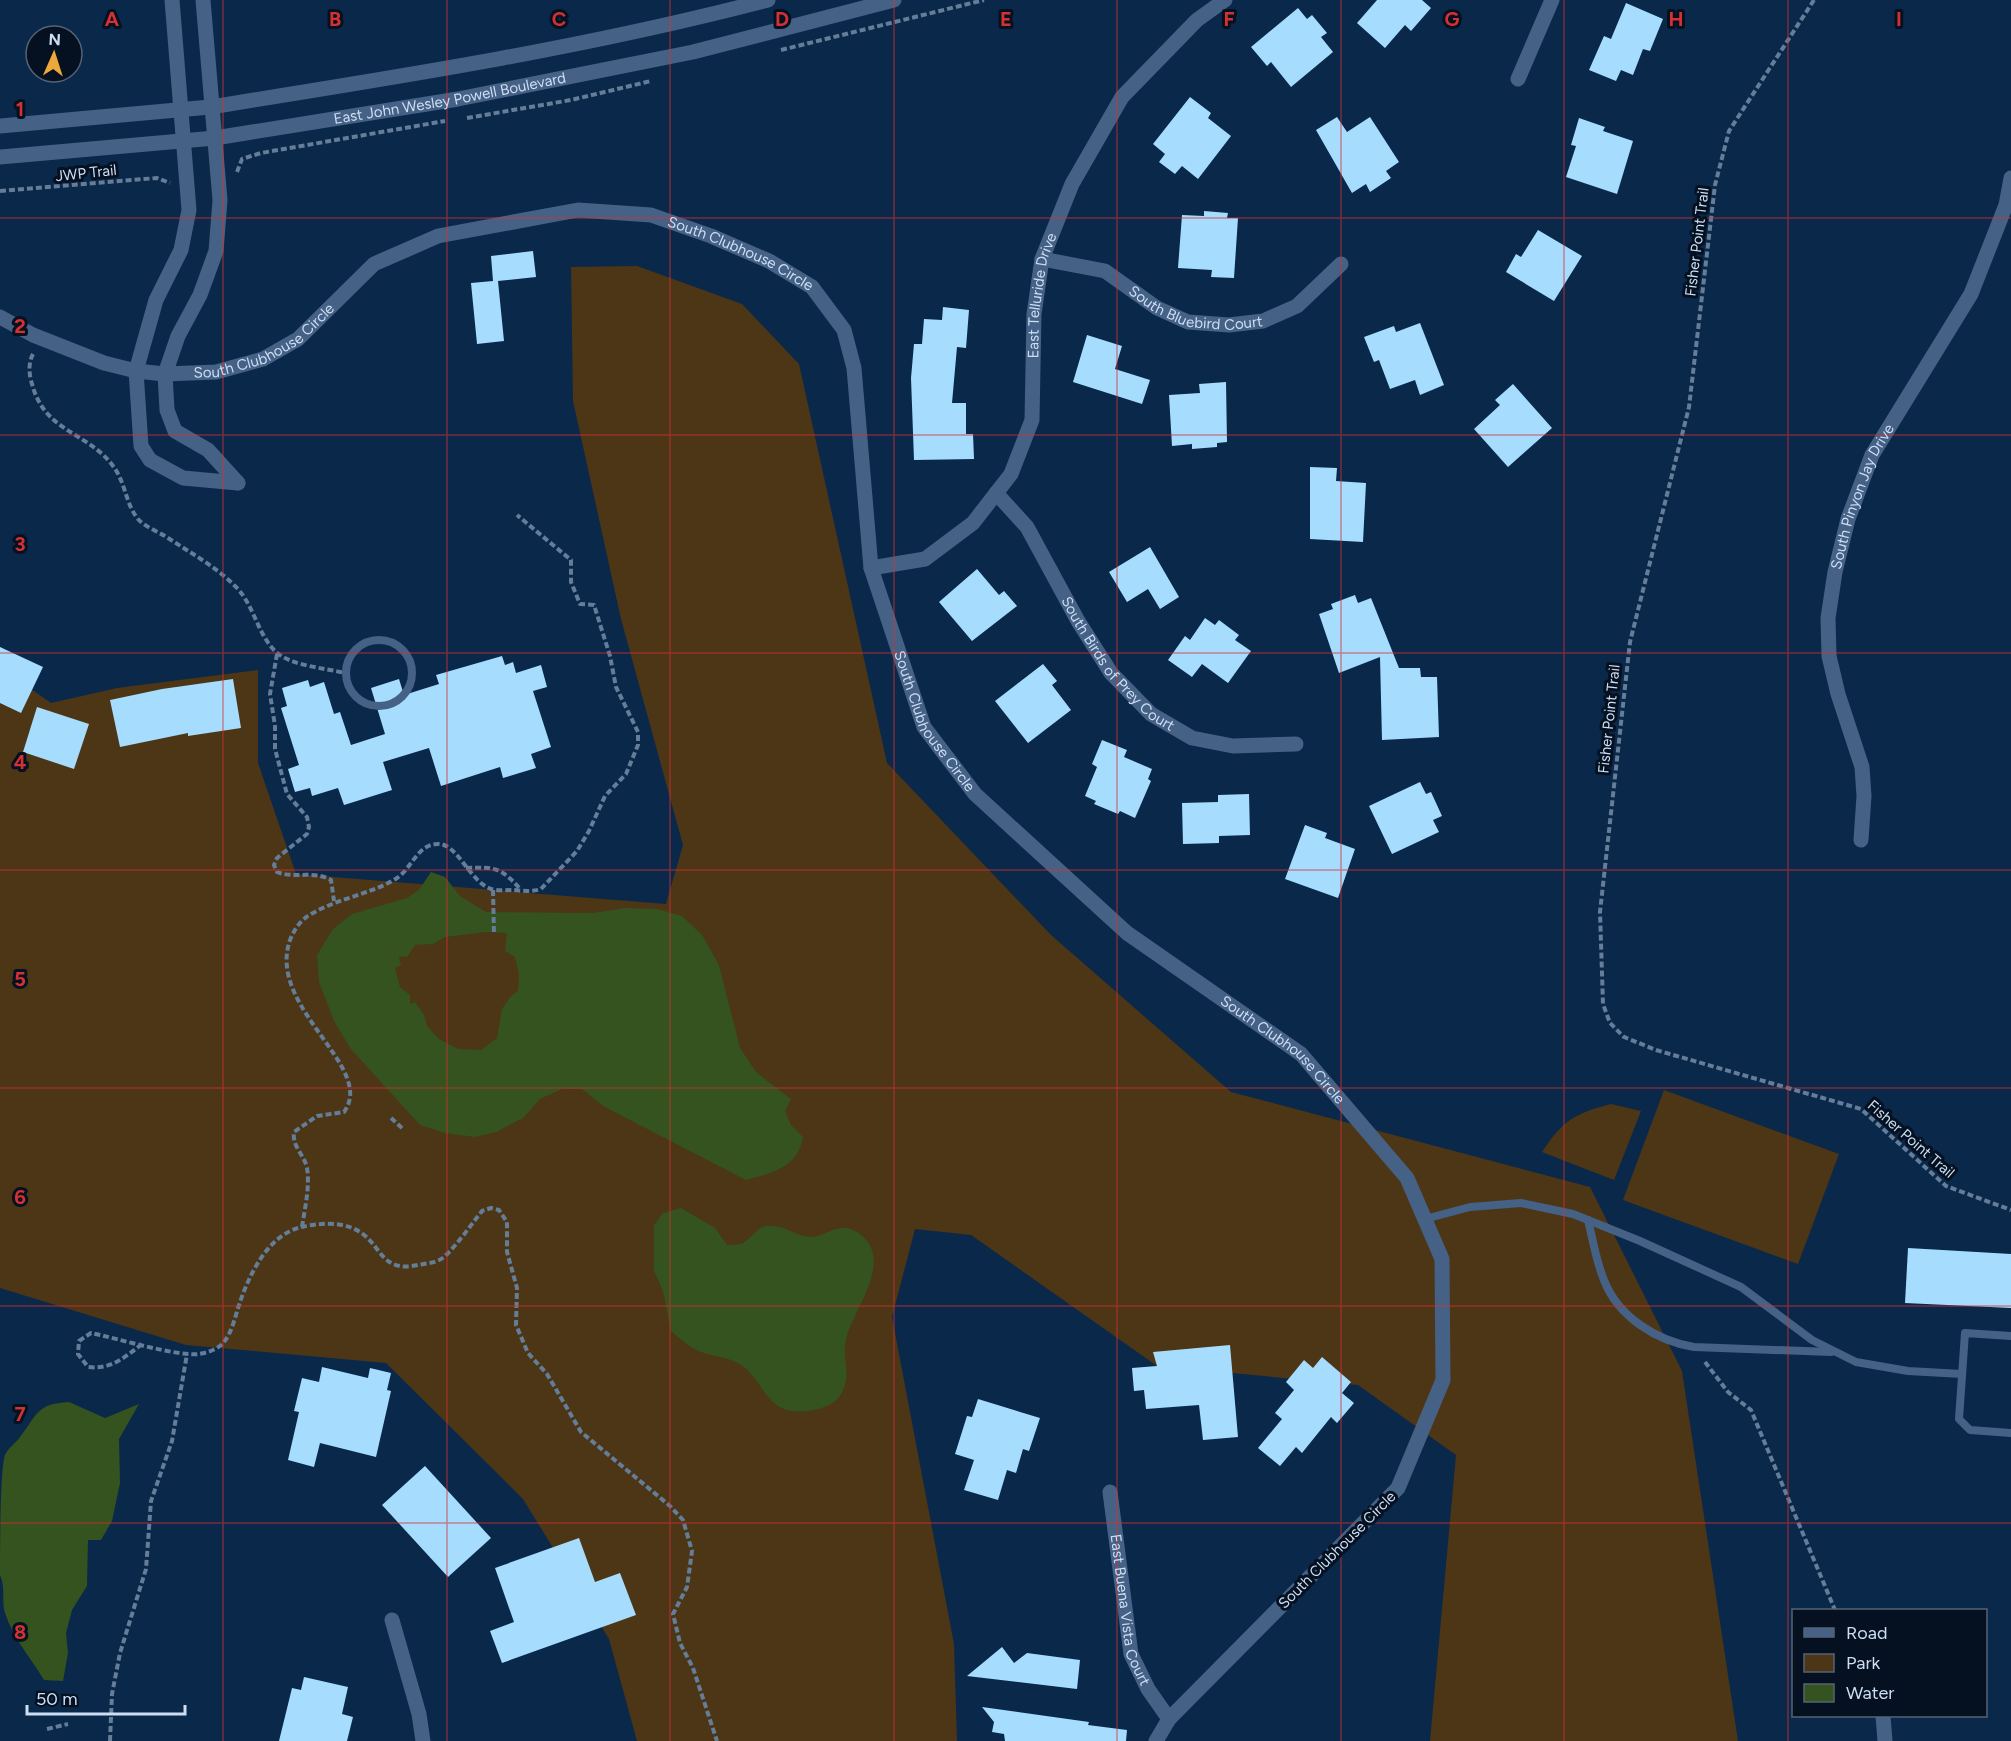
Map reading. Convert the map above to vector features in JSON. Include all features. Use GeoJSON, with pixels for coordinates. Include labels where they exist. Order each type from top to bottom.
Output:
{"type":"FeatureCollection","features":[{"type":"Feature","properties":{"kind":"street"},"geometry":{"type":"LineString","coordinates":[[172,0],[189,210],[181,250],[156,300],[136,371],[141,446],[150,460],[183,478],[238,483],[208,450],[175,430],[167,410],[165,374],[178,336],[200,295],[216,251],[220,200],[210,107],[203,0]]}},
{"type":"Feature","properties":{"kind":"street","name":"East John Wesley Powell Boulevard"},"geometry":{"type":"LineString","coordinates":[[0,126],[181,112],[453,69],[686,21],[768,0]]}},
{"type":"Feature","properties":{"kind":"street","name":"East John Wesley Powell Boulevard"},"geometry":{"type":"LineString","coordinates":[[0,158],[184,143],[458,99],[681,55],[894,0]]}},
{"type":"Feature","properties":{"kind":"street","name":"East Telluride Drive"},"geometry":{"type":"LineString","coordinates":[[871,568],[925,559],[973,523],[1011,474],[1032,420],[1034,314],[1042,259],[1072,184],[1122,98],[1197,20],[1225,0]]}},
{"type":"Feature","properties":{"kind":"street"},"geometry":{"type":"LineString","coordinates":[[1518,79],[1552,0]]}},
{"type":"Feature","properties":{"kind":"street","name":"South Pinyon Jay Drive"},"geometry":{"type":"LineString","coordinates":[[1861,840],[1864,796],[1862,767],[1838,694],[1829,656],[1828,618],[1835,572],[1848,519],[1872,455],[1971,294],[2006,205],[2011,178]]}},
{"type":"Feature","properties":{"kind":"street","name":"South Clubhouse Circle"},"geometry":{"type":"LineString","coordinates":[[0,317],[41,338],[105,363],[136,371],[165,374],[216,372],[262,359],[298,339],[374,264],[438,236],[578,210],[651,215],[711,236],[769,261],[813,287],[844,330],[854,368],[871,568],[924,727],[975,794],[1127,933],[1301,1054],[1407,1178],[1442,1259],[1443,1380],[1398,1488],[1169,1719],[1156,1741]]}},
{"type":"Feature","properties":{"kind":"street","name":"South Bluebird Court"},"geometry":{"type":"LineString","coordinates":[[1042,259],[1105,271],[1157,308],[1188,322],[1229,325],[1263,321],[1297,306],[1341,264]]}},
{"type":"Feature","properties":{"kind":"street","name":"South Birds of Prey Court"},"geometry":{"type":"LineString","coordinates":[[996,494],[1027,527],[1051,566],[1078,621],[1111,674],[1151,714],[1192,738],[1233,746],[1296,744]]}},
{"type":"Feature","properties":{"kind":"street","name":"East Buena Vista Court"},"geometry":{"type":"LineString","coordinates":[[1110,1492],[1131,1654],[1148,1689],[1169,1719]]}},
{"type":"Feature","properties":{"kind":"street"},"geometry":{"type":"LineString","coordinates":[[392,1620],[419,1714],[423,1741]]}},
{"type":"Feature","properties":{"kind":"street"},"geometry":{"type":"LineString","coordinates":[[1883,1717],[1885,1741]]}},
{"type":"Feature","properties":{"kind":"lane"},"geometry":{"type":"LineString","coordinates":[[381,639],[402,649],[412,669],[407,690],[399,699],[380,706],[369,705],[352,693],[345,673],[352,653],[360,645],[381,639]]}},
{"type":"Feature","properties":{"kind":"lane"},"geometry":{"type":"LineString","coordinates":[[1425,1219],[1470,1207],[1521,1203],[1588,1221],[1741,1287],[1812,1340],[1856,1362],[1908,1371],[1962,1374]]}},
{"type":"Feature","properties":{"kind":"lane"},"geometry":{"type":"LineString","coordinates":[[1588,1221],[1604,1280],[1626,1313],[1648,1331],[1676,1344],[1694,1347],[1834,1352]]}},
{"type":"Feature","properties":{"kind":"lane"},"geometry":{"type":"LineString","coordinates":[[2011,1336],[1965,1333],[1959,1419],[1970,1430],[2011,1432]]}},
{"type":"Feature","properties":{"kind":"path","name":"Fisher Point Trail"},"geometry":{"type":"LineString","coordinates":[[1814,0],[1729,131],[1715,185],[1689,406],[1630,642],[1600,912],[1603,1004],[1610,1023],[1624,1037],[1656,1050],[1861,1109],[1946,1186],[2011,1210]]}},
{"type":"Feature","properties":{"kind":"path","name":"JWP Trail"},"geometry":{"type":"LineString","coordinates":[[0,191],[157,178],[174,184]]}},
{"type":"Feature","properties":{"kind":"path"},"geometry":{"type":"LineString","coordinates":[[41,338],[30,359],[30,377],[35,395],[50,419],[94,447],[112,465],[124,483],[128,502],[139,520],[209,564],[237,588],[266,640],[277,654],[301,663],[345,673]]}},
{"type":"Feature","properties":{"kind":"path"},"geometry":{"type":"LineString","coordinates":[[302,1227],[308,1191],[307,1166],[293,1141],[294,1132],[317,1116],[344,1112],[350,1103],[352,1092],[351,1083],[336,1056],[293,994],[289,980],[288,946],[294,931],[304,918],[334,901],[397,877],[427,846],[446,844],[476,879],[493,890],[541,889],[577,851],[605,796],[626,774],[633,762],[638,732],[616,687],[610,656],[594,605],[580,604],[571,582],[571,560],[517,515]]}},
{"type":"Feature","properties":{"kind":"path"},"geometry":{"type":"LineString","coordinates":[[277,654],[270,694],[275,726],[275,749],[287,794],[307,817],[309,827],[307,834],[278,858],[274,865],[277,872],[284,874],[308,873],[322,875],[331,880],[334,901]]}},
{"type":"Feature","properties":{"kind":"path"},"geometry":{"type":"LineString","coordinates":[[466,868],[496,868],[507,874],[522,891]]}},
{"type":"Feature","properties":{"kind":"path"},"geometry":{"type":"LineString","coordinates":[[493,890],[494,934]]}},
{"type":"Feature","properties":{"kind":"path"},"geometry":{"type":"LineString","coordinates":[[391,1118],[403,1129]]}},
{"type":"Feature","properties":{"kind":"path"},"geometry":{"type":"LineString","coordinates":[[142,1344],[110,1366],[99,1369],[87,1367],[78,1354],[78,1341],[91,1333],[142,1344],[187,1354],[199,1354],[222,1345],[229,1334],[246,1284],[269,1248],[283,1235],[302,1227],[337,1224],[352,1228],[363,1234],[390,1264],[405,1268],[438,1261],[446,1256],[482,1211],[491,1208],[505,1215],[507,1252],[517,1281],[516,1325],[528,1353],[547,1374],[581,1432],[670,1506],[683,1520],[692,1551],[687,1587],[673,1614],[680,1643],[693,1668],[717,1741]]}},
{"type":"Feature","properties":{"kind":"path"},"geometry":{"type":"LineString","coordinates":[[1694,1347],[1728,1392],[1751,1410],[1834,1609]]}},
{"type":"Feature","properties":{"kind":"path"},"geometry":{"type":"LineString","coordinates":[[110,1741],[112,1694],[116,1673],[135,1600],[147,1569],[151,1501],[172,1441],[187,1354]]}},
{"type":"Feature","properties":{"kind":"path"},"geometry":{"type":"LineString","coordinates":[[47,1729],[68,1724]]}},
{"type":"Feature","properties":{"kind":"green space"},"geometry":{"type":"Polygon","coordinates":[[[637,266],[742,304],[799,364],[887,763],[1051,935],[1231,1092],[1590,1187],[1682,1371],[1738,1741],[1430,1741],[1456,1455],[1358,1385],[1157,1366],[971,1235],[915,1229],[892,1317],[954,1644],[957,1741],[637,1741],[609,1639],[523,1499],[386,1363],[186,1345],[0,1288],[0,667],[51,703],[117,688],[258,670],[258,763],[296,874],[666,904],[683,845],[621,619],[573,401],[571,267],[637,266]]]}},
{"type":"Feature","properties":{"kind":"green space"},"geometry":{"type":"Polygon","coordinates":[[[1664,1090],[1839,1154],[1798,1264],[1623,1200],[1664,1090]]]}},
{"type":"Feature","properties":{"kind":"green space"},"geometry":{"type":"Polygon","coordinates":[[[1611,1104],[1641,1111],[1614,1180],[1542,1152],[1556,1133],[1570,1120],[1588,1111],[1611,1104]]]}},
{"type":"Feature","properties":{"kind":"water"},"geometry":{"type":"Polygon","coordinates":[[[431,872],[445,877],[460,896],[486,912],[593,913],[626,908],[657,909],[682,916],[702,935],[719,965],[740,1048],[756,1072],[791,1099],[785,1111],[791,1125],[803,1137],[796,1155],[790,1162],[775,1171],[746,1180],[603,1106],[582,1089],[562,1089],[540,1099],[523,1118],[496,1132],[475,1137],[445,1133],[420,1125],[350,1048],[334,1021],[319,982],[317,955],[333,929],[352,914],[407,898],[419,890],[431,872]],[[486,932],[445,937],[433,944],[415,945],[407,957],[399,956],[401,965],[395,968],[400,987],[410,995],[410,1004],[415,1002],[424,1015],[427,1026],[439,1039],[458,1049],[481,1050],[497,1038],[502,1009],[511,996],[518,991],[519,975],[515,957],[505,951],[507,933],[486,932]]]}},
{"type":"Feature","properties":{"kind":"water"},"geometry":{"type":"Polygon","coordinates":[[[681,1208],[715,1228],[727,1245],[740,1244],[762,1227],[772,1226],[810,1237],[846,1228],[861,1235],[870,1246],[874,1259],[873,1273],[849,1329],[845,1348],[846,1382],[839,1397],[833,1403],[811,1410],[784,1409],[769,1398],[744,1367],[729,1359],[697,1350],[671,1331],[663,1291],[654,1271],[654,1225],[663,1213],[681,1208]]]}},
{"type":"Feature","properties":{"kind":"water"},"geometry":{"type":"Polygon","coordinates":[[[69,1402],[105,1418],[139,1404],[119,1439],[120,1483],[112,1521],[101,1540],[88,1540],[87,1586],[72,1610],[66,1633],[68,1653],[63,1681],[44,1680],[8,1622],[4,1608],[0,1575],[3,1463],[6,1452],[39,1412],[50,1405],[69,1402]]]}},
{"type":"Feature","properties":{"kind":"building"},"geometry":{"type":"Polygon","coordinates":[[[1377,0],[1422,0],[1431,8],[1411,31],[1405,25],[1385,48],[1357,23],[1377,0]]]}},
{"type":"Feature","properties":{"kind":"building"},"geometry":{"type":"Polygon","coordinates":[[[1626,3],[1663,19],[1650,51],[1643,49],[1633,75],[1621,70],[1616,81],[1589,70],[1604,36],[1611,39],[1626,3]]]}},
{"type":"Feature","properties":{"kind":"building"},"geometry":{"type":"Polygon","coordinates":[[[1298,8],[1307,19],[1312,15],[1327,33],[1321,37],[1333,52],[1291,87],[1271,62],[1267,66],[1251,47],[1298,8]]]}},
{"type":"Feature","properties":{"kind":"building"},"geometry":{"type":"Polygon","coordinates":[[[1190,97],[1211,113],[1208,118],[1231,136],[1198,179],[1182,166],[1175,174],[1159,162],[1165,154],[1153,144],[1190,97]]]}},
{"type":"Feature","properties":{"kind":"building"},"geometry":{"type":"Polygon","coordinates":[[[1337,117],[1347,132],[1370,117],[1399,162],[1386,171],[1391,178],[1370,192],[1366,184],[1352,193],[1316,130],[1337,117]]]}},
{"type":"Feature","properties":{"kind":"building"},"geometry":{"type":"Polygon","coordinates":[[[1579,118],[1605,127],[1603,131],[1633,141],[1617,194],[1566,177],[1576,146],[1571,145],[1579,118]]]}},
{"type":"Feature","properties":{"kind":"building"},"geometry":{"type":"Polygon","coordinates":[[[1204,211],[1228,213],[1227,218],[1238,218],[1234,278],[1211,277],[1212,270],[1178,268],[1182,215],[1204,216],[1204,211]]]}},
{"type":"Feature","properties":{"kind":"building"},"geometry":{"type":"Polygon","coordinates":[[[1538,230],[1582,256],[1554,301],[1506,272],[1516,254],[1521,257],[1538,230]]]}},
{"type":"Feature","properties":{"kind":"building"},"geometry":{"type":"Polygon","coordinates":[[[533,251],[536,277],[498,281],[504,341],[477,344],[471,283],[493,281],[491,256],[533,251]]]}},
{"type":"Feature","properties":{"kind":"building"},"geometry":{"type":"Polygon","coordinates":[[[943,307],[969,310],[966,348],[957,347],[952,403],[966,403],[966,434],[973,434],[974,459],[914,460],[911,378],[914,344],[922,344],[924,319],[942,320],[943,307]]]}},
{"type":"Feature","properties":{"kind":"building"},"geometry":{"type":"Polygon","coordinates":[[[1420,323],[1444,385],[1420,395],[1415,380],[1390,389],[1379,360],[1374,362],[1364,337],[1394,326],[1396,332],[1420,323]]]}},
{"type":"Feature","properties":{"kind":"building"},"geometry":{"type":"Polygon","coordinates":[[[1087,335],[1122,346],[1115,369],[1150,380],[1142,404],[1073,382],[1087,335]]]}},
{"type":"Feature","properties":{"kind":"building"},"geometry":{"type":"Polygon","coordinates":[[[1226,382],[1227,442],[1217,443],[1217,447],[1192,449],[1192,444],[1172,446],[1169,395],[1200,393],[1199,384],[1226,382]]]}},
{"type":"Feature","properties":{"kind":"building"},"geometry":{"type":"Polygon","coordinates":[[[1513,384],[1552,428],[1508,467],[1474,429],[1500,405],[1495,400],[1513,384]]]}},
{"type":"Feature","properties":{"kind":"building"},"geometry":{"type":"Polygon","coordinates":[[[1310,467],[1337,468],[1336,481],[1366,483],[1363,542],[1310,539],[1310,467]]]}},
{"type":"Feature","properties":{"kind":"building"},"geometry":{"type":"Polygon","coordinates":[[[1150,547],[1179,597],[1160,609],[1148,589],[1127,602],[1109,572],[1150,547]]]}},
{"type":"Feature","properties":{"kind":"building"},"geometry":{"type":"Polygon","coordinates":[[[977,569],[999,595],[1004,591],[1017,606],[972,641],[939,602],[977,569]]]}},
{"type":"Feature","properties":{"kind":"building"},"geometry":{"type":"Polygon","coordinates":[[[1355,595],[1358,603],[1371,598],[1399,668],[1420,668],[1421,677],[1437,677],[1439,737],[1382,740],[1380,657],[1339,673],[1319,614],[1333,609],[1331,604],[1355,595]]]}},
{"type":"Feature","properties":{"kind":"building"},"geometry":{"type":"Polygon","coordinates":[[[1205,618],[1215,625],[1219,620],[1239,635],[1235,640],[1251,651],[1228,683],[1202,664],[1192,677],[1168,660],[1185,636],[1190,640],[1205,618]]]}},
{"type":"Feature","properties":{"kind":"building"},"geometry":{"type":"Polygon","coordinates":[[[0,647],[43,667],[21,713],[0,703],[0,647]]]}},
{"type":"Feature","properties":{"kind":"building"},"geometry":{"type":"Polygon","coordinates":[[[502,656],[505,665],[513,662],[516,673],[541,665],[547,687],[533,691],[551,747],[531,754],[536,768],[503,778],[500,767],[441,786],[429,748],[383,762],[392,790],[344,805],[338,788],[312,796],[310,788],[295,792],[288,769],[299,765],[281,708],[287,706],[282,688],[308,680],[310,687],[324,682],[334,714],[340,712],[351,745],[385,734],[371,688],[399,679],[404,695],[439,684],[436,675],[502,656]]]}},
{"type":"Feature","properties":{"kind":"building"},"geometry":{"type":"Polygon","coordinates":[[[1043,664],[1057,681],[1052,685],[1071,710],[1028,743],[995,701],[1043,664]]]}},
{"type":"Feature","properties":{"kind":"building"},"geometry":{"type":"Polygon","coordinates":[[[233,679],[241,728],[188,736],[188,733],[120,747],[110,700],[162,689],[233,679]]]}},
{"type":"Feature","properties":{"kind":"building"},"geometry":{"type":"Polygon","coordinates":[[[37,707],[89,724],[74,769],[23,752],[37,707]]]}},
{"type":"Feature","properties":{"kind":"building"},"geometry":{"type":"Polygon","coordinates":[[[1102,740],[1127,750],[1124,757],[1152,769],[1148,779],[1151,781],[1135,818],[1094,804],[1096,801],[1085,796],[1097,767],[1092,764],[1102,740]]]}},
{"type":"Feature","properties":{"kind":"building"},"geometry":{"type":"Polygon","coordinates":[[[1420,782],[1426,794],[1431,792],[1442,816],[1433,820],[1439,832],[1392,854],[1369,806],[1420,782]]]}},
{"type":"Feature","properties":{"kind":"building"},"geometry":{"type":"Polygon","coordinates":[[[1249,794],[1250,835],[1219,836],[1219,843],[1183,844],[1182,803],[1218,802],[1218,795],[1249,794]]]}},
{"type":"Feature","properties":{"kind":"building"},"geometry":{"type":"Polygon","coordinates":[[[1305,825],[1327,833],[1325,838],[1355,849],[1338,898],[1285,879],[1305,825]]]}},
{"type":"Feature","properties":{"kind":"building"},"geometry":{"type":"Polygon","coordinates":[[[1908,1248],[2011,1254],[2011,1308],[1905,1303],[1908,1248]]]}},
{"type":"Feature","properties":{"kind":"building"},"geometry":{"type":"Polygon","coordinates":[[[1230,1345],[1238,1437],[1203,1440],[1199,1405],[1146,1409],[1144,1390],[1134,1391],[1132,1368],[1157,1366],[1153,1352],[1230,1345]]]}},
{"type":"Feature","properties":{"kind":"building"},"geometry":{"type":"Polygon","coordinates":[[[1322,1357],[1351,1382],[1342,1393],[1354,1403],[1337,1423],[1331,1417],[1302,1453],[1296,1447],[1280,1466],[1258,1448],[1282,1419],[1275,1413],[1294,1390],[1286,1382],[1304,1360],[1313,1368],[1322,1357]]]}},
{"type":"Feature","properties":{"kind":"building"},"geometry":{"type":"Polygon","coordinates":[[[322,1367],[368,1378],[370,1368],[391,1373],[387,1390],[391,1391],[376,1457],[320,1443],[314,1467],[288,1460],[299,1412],[294,1411],[302,1378],[319,1382],[322,1367]]]}},
{"type":"Feature","properties":{"kind":"building"},"geometry":{"type":"Polygon","coordinates":[[[978,1399],[1040,1418],[1029,1451],[1023,1449],[1016,1473],[1007,1470],[998,1500],[964,1490],[974,1460],[955,1454],[967,1416],[972,1417],[978,1399]]]}},
{"type":"Feature","properties":{"kind":"building"},"geometry":{"type":"Polygon","coordinates":[[[425,1466],[491,1538],[448,1577],[382,1505],[425,1466]]]}},
{"type":"Feature","properties":{"kind":"building"},"geometry":{"type":"Polygon","coordinates":[[[579,1538],[595,1582],[620,1573],[636,1615],[502,1663],[490,1631],[514,1622],[495,1568],[579,1538]]]}},
{"type":"Feature","properties":{"kind":"building"},"geometry":{"type":"Polygon","coordinates":[[[1002,1647],[1014,1663],[1027,1653],[1080,1660],[1077,1689],[967,1676],[1002,1647]]]}},
{"type":"Feature","properties":{"kind":"building"},"geometry":{"type":"Polygon","coordinates":[[[304,1677],[348,1687],[342,1714],[353,1717],[347,1741],[279,1741],[292,1688],[301,1690],[304,1677]]]}},
{"type":"Feature","properties":{"kind":"building"},"geometry":{"type":"Polygon","coordinates":[[[982,1707],[1089,1722],[1088,1725],[1127,1730],[1126,1741],[1005,1741],[1004,1734],[992,1732],[994,1722],[982,1707]]]}}]}
